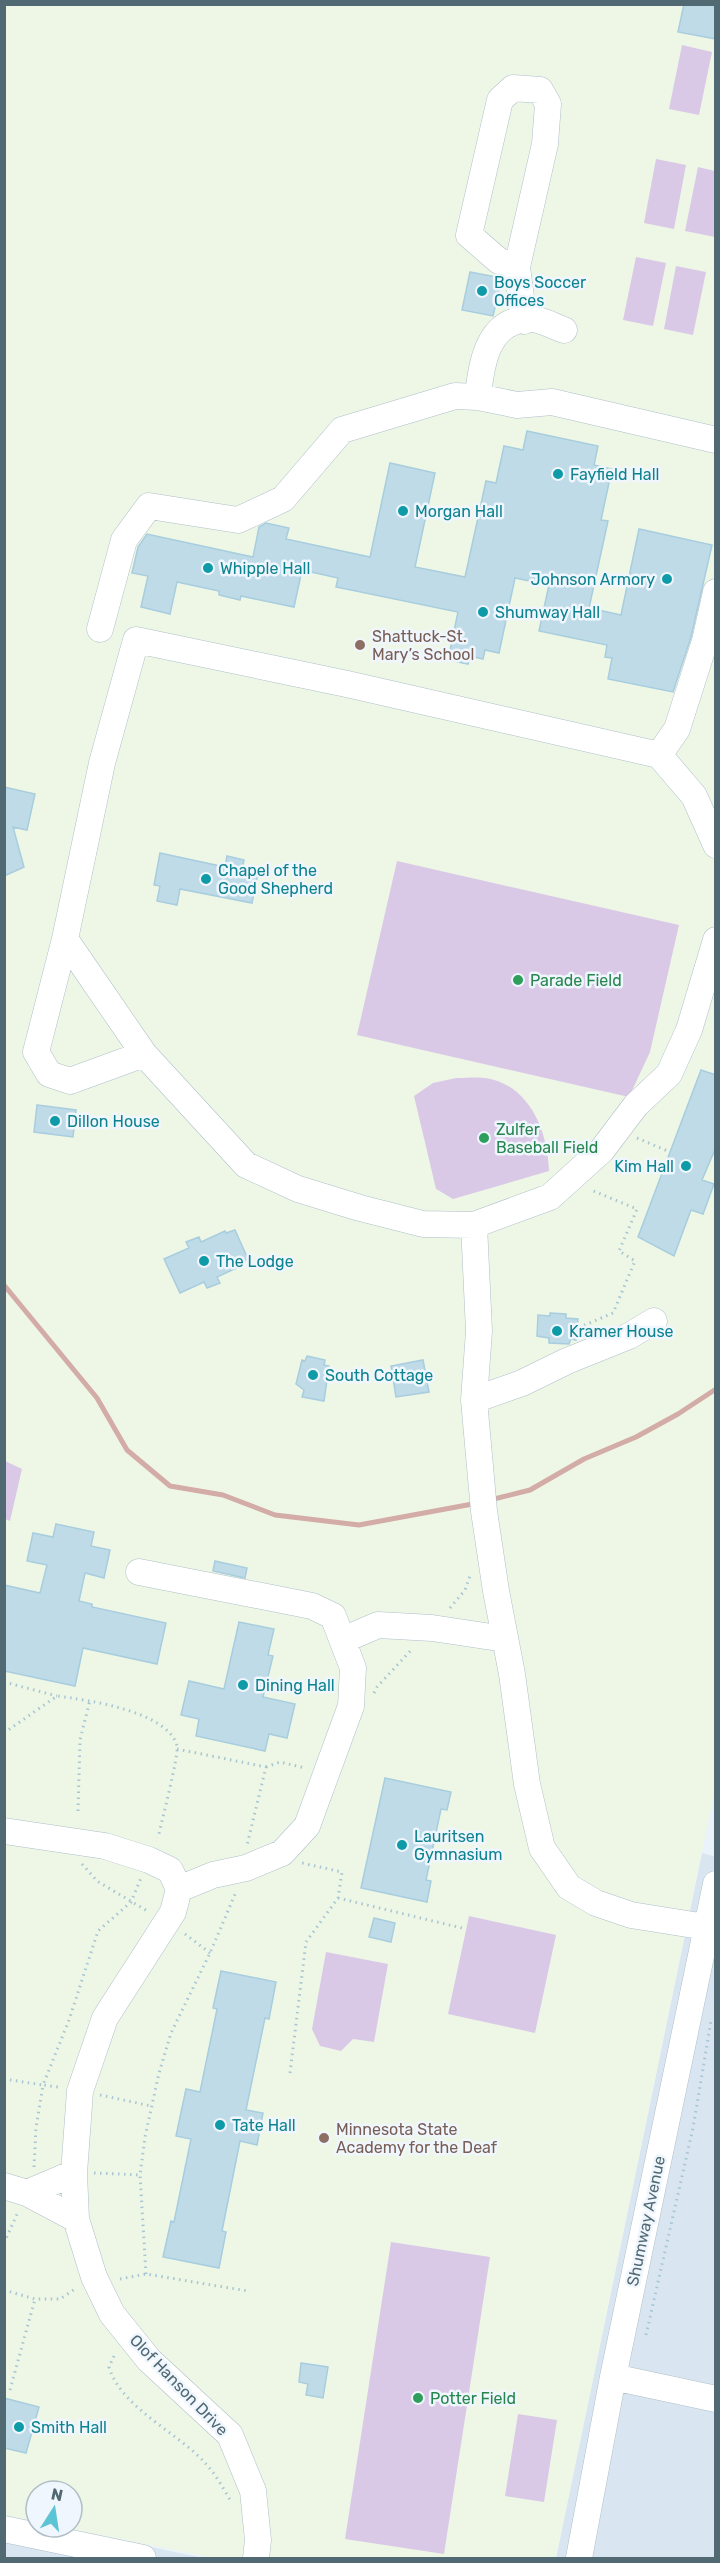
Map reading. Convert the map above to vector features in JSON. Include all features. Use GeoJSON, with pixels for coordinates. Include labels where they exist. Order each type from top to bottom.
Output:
{"type":"FeatureCollection","features":[{"type":"Feature","properties":{"kind":"street"},"geometry":{"type":"LineString","coordinates":[[517,267],[499,261],[469,236],[500,100],[513,88],[540,90],[548,104],[545,144],[517,267],[524,321]]}},
{"type":"Feature","properties":{"kind":"street"},"geometry":{"type":"LineString","coordinates":[[478,397],[481,366],[491,341],[507,324],[534,319],[564,330]]}},
{"type":"Feature","properties":{"kind":"street"},"geometry":{"type":"LineString","coordinates":[[99,628],[124,540],[149,506],[238,520],[283,499],[342,430],[455,396],[478,397],[517,405],[552,402],[716,440]]}},
{"type":"Feature","properties":{"kind":"street"},"geometry":{"type":"LineString","coordinates":[[659,755],[677,729],[705,641],[716,592]]}},
{"type":"Feature","properties":{"kind":"street"},"geometry":{"type":"LineString","coordinates":[[144,1054],[70,1081],[49,1074],[36,1052],[65,939],[102,763],[136,640],[347,684],[659,755],[694,796],[716,845]]}},
{"type":"Feature","properties":{"kind":"street"},"geometry":{"type":"LineString","coordinates":[[65,939],[144,1054],[246,1165],[298,1189],[360,1208],[423,1224],[474,1225],[550,1197],[602,1150],[636,1105],[669,1074],[689,1029],[716,940]]}},
{"type":"Feature","properties":{"kind":"street"},"geometry":{"type":"LineString","coordinates":[[474,1225],[479,1331],[474,1400],[484,1502],[527,1784],[542,1848],[568,1887],[596,1903],[631,1915],[706,1927]]}},
{"type":"Feature","properties":{"kind":"street"},"geometry":{"type":"LineString","coordinates":[[474,1400],[522,1383],[567,1361],[629,1336],[654,1321]]}},
{"type":"Feature","properties":{"kind":"street"},"geometry":{"type":"LineString","coordinates":[[4,1831],[105,1846],[154,1849],[170,1870],[179,1889],[213,1875],[246,1868],[282,1853],[307,1826],[351,1706],[353,1668],[333,1616],[312,1606],[140,1572]]}},
{"type":"Feature","properties":{"kind":"street"},"geometry":{"type":"LineString","coordinates":[[343,1640],[378,1625],[432,1628],[505,1639]]}},
{"type":"Feature","properties":{"kind":"street","name":"Shumway Avenue"},"geometry":{"type":"LineString","coordinates":[[579,2559],[613,2377],[716,1884]]}},
{"type":"Feature","properties":{"kind":"street","name":"Olof Hanson Drive"},"geometry":{"type":"LineString","coordinates":[[179,1889],[173,1912],[168,1921],[105,2019],[80,2091],[74,2173],[76,2219],[98,2284],[112,2314],[149,2360],[230,2435],[253,2491],[258,2540],[256,2559]]}},
{"type":"Feature","properties":{"kind":"street"},"geometry":{"type":"LineString","coordinates":[[16,2190],[74,2173]]}},
{"type":"Feature","properties":{"kind":"street"},"geometry":{"type":"LineString","coordinates":[[16,2190],[76,2219]]}},
{"type":"Feature","properties":{"kind":"street"},"geometry":{"type":"LineString","coordinates":[[613,2377],[716,2399]]}},
{"type":"Feature","properties":{"kind":"street"},"geometry":{"type":"LineString","coordinates":[[4,2529],[143,2559]]}},
{"type":"Feature","properties":{"kind":"path"},"geometry":{"type":"LineString","coordinates":[[632,1136],[670,1152]]}},
{"type":"Feature","properties":{"kind":"path"},"geometry":{"type":"LineString","coordinates":[[578,1326],[585,1326],[613,1313],[635,1262],[619,1251],[637,1209],[590,1190]]}},
{"type":"Feature","properties":{"kind":"path"},"geometry":{"type":"LineString","coordinates":[[373,1696],[377,1687],[465,1590],[472,1570]]}},
{"type":"Feature","properties":{"kind":"path"},"geometry":{"type":"LineString","coordinates":[[4,1682],[57,1696],[90,1700],[137,1713],[170,1734],[177,1749],[154,1849],[130,1902],[98,1931],[69,2020],[43,2085],[36,2128],[33,2170],[16,2190],[4,2243]]}},
{"type":"Feature","properties":{"kind":"path"},"geometry":{"type":"LineString","coordinates":[[4,1733],[57,1696]]}},
{"type":"Feature","properties":{"kind":"path"},"geometry":{"type":"LineString","coordinates":[[78,1811],[81,1740],[90,1700]]}},
{"type":"Feature","properties":{"kind":"path"},"geometry":{"type":"LineString","coordinates":[[177,1749],[266,1767],[247,1845]]}},
{"type":"Feature","properties":{"kind":"path"},"geometry":{"type":"LineString","coordinates":[[76,1842],[74,1856],[97,1881],[130,1902],[168,1921],[210,1953]]}},
{"type":"Feature","properties":{"kind":"path"},"geometry":{"type":"LineString","coordinates":[[290,2073],[306,1942],[338,1898],[342,1872],[300,1862],[306,1857]]}},
{"type":"Feature","properties":{"kind":"path"},"geometry":{"type":"LineString","coordinates":[[146,2274],[140,2175],[145,2137],[159,2073],[171,2033],[210,1953],[235,1892],[245,1888]]}},
{"type":"Feature","properties":{"kind":"path"},"geometry":{"type":"LineString","coordinates":[[338,1898],[466,1929]]}},
{"type":"Feature","properties":{"kind":"path"},"geometry":{"type":"LineString","coordinates":[[644,2343],[693,2128],[712,2020]]}},
{"type":"Feature","properties":{"kind":"path"},"geometry":{"type":"LineString","coordinates":[[4,2079],[43,2085]]}},
{"type":"Feature","properties":{"kind":"path"},"geometry":{"type":"LineString","coordinates":[[4,2290],[35,2299],[60,2299],[74,2289],[146,2274],[248,2291]]}},
{"type":"Feature","properties":{"kind":"path"},"geometry":{"type":"LineString","coordinates":[[10,2390],[35,2299]]}},
{"type":"Feature","properties":{"kind":"path"},"geometry":{"type":"LineString","coordinates":[[114,2356],[109,2367],[112,2379],[135,2403],[206,2463],[234,2507]]}},
{"type":"Feature","properties":{"kind":"shaded area"},"geometry":{"type":"Polygon","coordinates":[[[5,5],[715,5],[715,1789],[556,2558],[213,2558],[84,2532],[84,2479],[24,2479],[24,2519],[5,2515],[5,5]]]}},
{"type":"Feature","properties":{"kind":"shaded area"},"geometry":{"type":"Polygon","coordinates":[[[682,45],[712,52],[699,115],[669,109],[682,45]]]}},
{"type":"Feature","properties":{"kind":"shaded area"},"geometry":{"type":"Polygon","coordinates":[[[656,159],[686,165],[674,229],[644,223],[656,159]]]}},
{"type":"Feature","properties":{"kind":"shaded area"},"geometry":{"type":"Polygon","coordinates":[[[698,167],[715,171],[715,237],[685,231],[698,167]]]}},
{"type":"Feature","properties":{"kind":"shaded area"},"geometry":{"type":"Polygon","coordinates":[[[636,257],[666,263],[653,326],[623,320],[636,257]]]}},
{"type":"Feature","properties":{"kind":"shaded area"},"geometry":{"type":"Polygon","coordinates":[[[676,266],[706,272],[693,335],[664,329],[676,266]]]}},
{"type":"Feature","properties":{"kind":"shaded area","name":"Parade Field"},"geometry":{"type":"Polygon","coordinates":[[[397,861],[679,925],[650,1052],[629,1097],[357,1035],[397,861]]]}},
{"type":"Feature","properties":{"kind":"shaded area","name":"Zulfer Baseball Field"},"geometry":{"type":"Polygon","coordinates":[[[456,1078],[485,1078],[500,1082],[513,1089],[524,1100],[533,1112],[545,1140],[549,1171],[453,1199],[436,1189],[414,1096],[433,1083],[456,1078]]]}},
{"type":"Feature","properties":{"kind":"shaded area"},"geometry":{"type":"Polygon","coordinates":[[[5,1461],[22,1469],[10,1521],[5,1519],[5,1461]]]}},
{"type":"Feature","properties":{"kind":"shaded area"},"geometry":{"type":"Polygon","coordinates":[[[702,1853],[716,1857],[715,2558],[556,2558],[702,1853]]]}},
{"type":"Feature","properties":{"kind":"shaded area"},"geometry":{"type":"Polygon","coordinates":[[[469,1916],[556,1935],[535,2033],[448,2014],[469,1916]]]}},
{"type":"Feature","properties":{"kind":"shaded area"},"geometry":{"type":"Polygon","coordinates":[[[326,1952],[388,1964],[374,2042],[353,2039],[341,2051],[320,2046],[312,2029],[326,1952]]]}},
{"type":"Feature","properties":{"kind":"shaded area","name":"Potter Field"},"geometry":{"type":"Polygon","coordinates":[[[391,2242],[490,2257],[444,2554],[345,2539],[391,2242]]]}},
{"type":"Feature","properties":{"kind":"shaded area"},"geometry":{"type":"Polygon","coordinates":[[[518,2414],[557,2420],[544,2502],[505,2496],[518,2414]]]}},
{"type":"Feature","properties":{"kind":"shaded area"},"geometry":{"type":"Polygon","coordinates":[[[4,2516],[24,2520],[24,2539],[84,2539],[84,2533],[203,2558],[5,2558],[4,2516]]]}},
{"type":"Feature","properties":{"kind":"building"},"geometry":{"type":"Polygon","coordinates":[[[684,4],[716,4],[716,39],[678,32],[684,4]]]}},
{"type":"Feature","properties":{"kind":"building","name":"Boys Soccer Offices"},"geometry":{"type":"Polygon","coordinates":[[[470,272],[502,278],[493,316],[462,310],[470,272]]]}},
{"type":"Feature","properties":{"kind":"building"},"geometry":{"type":"Polygon","coordinates":[[[527,431],[598,446],[594,465],[612,469],[601,520],[608,521],[589,608],[621,615],[639,529],[712,545],[691,637],[673,692],[608,679],[612,658],[605,657],[607,645],[539,631],[549,585],[515,578],[499,653],[485,650],[483,659],[470,656],[468,664],[448,660],[458,612],[336,587],[338,578],[302,570],[294,607],[241,596],[240,600],[219,595],[219,591],[177,582],[170,614],[141,607],[148,576],[132,573],[138,547],[147,534],[253,557],[259,527],[266,523],[289,528],[286,539],[370,557],[390,463],[435,473],[415,567],[465,577],[486,481],[496,483],[504,446],[523,450],[527,431]]]}},
{"type":"Feature","properties":{"kind":"building"},"geometry":{"type":"Polygon","coordinates":[[[4,787],[35,794],[27,830],[13,827],[24,867],[4,876],[4,787]]]}},
{"type":"Feature","properties":{"kind":"building","name":"Chapel of the Good Shepherd"},"geometry":{"type":"Polygon","coordinates":[[[160,853],[225,867],[227,856],[244,860],[242,870],[258,873],[252,903],[180,889],[177,905],[157,901],[160,886],[154,885],[160,853]]]}},
{"type":"Feature","properties":{"kind":"building","name":"Kim Hall"},"geometry":{"type":"Polygon","coordinates":[[[701,1070],[716,1075],[716,1147],[702,1180],[714,1184],[703,1214],[691,1210],[674,1256],[638,1237],[701,1070]]]}},
{"type":"Feature","properties":{"kind":"building","name":"Dillon House"},"geometry":{"type":"Polygon","coordinates":[[[37,1105],[76,1110],[73,1137],[34,1132],[37,1105]]]}},
{"type":"Feature","properties":{"kind":"building","name":"The Lodge"},"geometry":{"type":"Polygon","coordinates":[[[235,1230],[248,1259],[240,1263],[241,1266],[217,1277],[220,1283],[207,1288],[204,1282],[180,1293],[164,1259],[189,1248],[186,1242],[199,1237],[201,1242],[225,1231],[226,1233],[235,1230]]]}},
{"type":"Feature","properties":{"kind":"building","name":"Kramer House"},"geometry":{"type":"Polygon","coordinates":[[[550,1313],[566,1314],[566,1318],[578,1319],[576,1340],[571,1339],[569,1344],[549,1343],[549,1338],[537,1336],[538,1315],[550,1316],[550,1313]]]}},
{"type":"Feature","properties":{"kind":"building","name":"South Cottage"},"geometry":{"type":"Polygon","coordinates":[[[307,1356],[325,1360],[324,1365],[329,1366],[324,1401],[302,1397],[304,1390],[296,1384],[302,1360],[305,1361],[307,1356]]]}},
{"type":"Feature","properties":{"kind":"building"},"geometry":{"type":"Polygon","coordinates":[[[423,1360],[429,1392],[396,1397],[391,1366],[423,1360]]]}},
{"type":"Feature","properties":{"kind":"building"},"geometry":{"type":"Polygon","coordinates":[[[56,1524],[94,1532],[91,1546],[110,1550],[104,1578],[85,1573],[79,1601],[92,1604],[92,1607],[166,1623],[157,1664],[83,1648],[75,1686],[4,1671],[4,1585],[40,1593],[47,1565],[27,1561],[33,1533],[53,1537],[56,1524]]]}},
{"type":"Feature","properties":{"kind":"building"},"geometry":{"type":"Polygon","coordinates":[[[215,1561],[247,1568],[245,1578],[213,1571],[215,1561]]]}},
{"type":"Feature","properties":{"kind":"building","name":"Dining Hall"},"geometry":{"type":"Polygon","coordinates":[[[239,1622],[274,1629],[268,1655],[273,1656],[263,1697],[295,1704],[287,1738],[269,1734],[265,1751],[196,1736],[199,1719],[181,1715],[189,1681],[224,1689],[239,1622]]]}},
{"type":"Feature","properties":{"kind":"building","name":"Lauritsen Gymnasium"},"geometry":{"type":"Polygon","coordinates":[[[385,1778],[451,1792],[447,1810],[441,1809],[426,1880],[431,1881],[427,1902],[361,1888],[385,1778]]]}},
{"type":"Feature","properties":{"kind":"building"},"geometry":{"type":"Polygon","coordinates":[[[374,1918],[395,1923],[391,1942],[369,1937],[374,1918]]]}},
{"type":"Feature","properties":{"kind":"building","name":"Tate Hall"},"geometry":{"type":"Polygon","coordinates":[[[221,1971],[276,1982],[269,2019],[265,2018],[246,2110],[263,2113],[257,2145],[240,2141],[222,2231],[226,2232],[219,2268],[163,2257],[171,2221],[174,2222],[191,2139],[176,2136],[186,2089],[200,2092],[217,2009],[213,2008],[221,1971]]]}},
{"type":"Feature","properties":{"kind":"building"},"geometry":{"type":"Polygon","coordinates":[[[301,2363],[328,2367],[323,2398],[306,2395],[308,2384],[299,2382],[301,2363]]]}},
{"type":"Feature","properties":{"kind":"building","name":"Smith Hall"},"geometry":{"type":"Polygon","coordinates":[[[4,2398],[39,2407],[26,2453],[4,2448],[4,2398]]]}},
{"type":"Feature","properties":{"kind":"waterway"},"geometry":{"type":"LineString","coordinates":[[4,1285],[97,1398],[127,1450],[170,1486],[223,1495],[275,1515],[359,1525],[478,1503]]}},
{"type":"Feature","properties":{"kind":"waterway"},"geometry":{"type":"LineString","coordinates":[[490,1500],[530,1490],[584,1459],[636,1437],[678,1414],[716,1389]]}},
{"type":"Feature","properties":{"kind":"place","name":"Boys Soccer Offices"},"geometry":{"type":"Point","coordinates":[482,291]}},
{"type":"Feature","properties":{"kind":"place","name":"Fayfield Hall"},"geometry":{"type":"Point","coordinates":[558,474]}},
{"type":"Feature","properties":{"kind":"place","name":"Morgan Hall"},"geometry":{"type":"Point","coordinates":[403,511]}},
{"type":"Feature","properties":{"kind":"place","name":"Whipple Hall"},"geometry":{"type":"Point","coordinates":[208,568]}},
{"type":"Feature","properties":{"kind":"place","name":"Johnson Armory"},"geometry":{"type":"Point","coordinates":[667,579]}},
{"type":"Feature","properties":{"kind":"place","name":"Shumway Hall"},"geometry":{"type":"Point","coordinates":[483,612]}},
{"type":"Feature","properties":{"kind":"place","name":"Shattuck-St. Mary’s School"},"geometry":{"type":"Point","coordinates":[360,645]}},
{"type":"Feature","properties":{"kind":"place","name":"Chapel of the Good Shepherd"},"geometry":{"type":"Point","coordinates":[206,879]}},
{"type":"Feature","properties":{"kind":"place","name":"Parade Field"},"geometry":{"type":"Point","coordinates":[518,980]}},
{"type":"Feature","properties":{"kind":"place","name":"Dillon House"},"geometry":{"type":"Point","coordinates":[55,1121]}},
{"type":"Feature","properties":{"kind":"place","name":"Zulfer Baseball Field"},"geometry":{"type":"Point","coordinates":[484,1138]}},
{"type":"Feature","properties":{"kind":"place","name":"Kim Hall"},"geometry":{"type":"Point","coordinates":[686,1166]}},
{"type":"Feature","properties":{"kind":"place","name":"The Lodge"},"geometry":{"type":"Point","coordinates":[204,1261]}},
{"type":"Feature","properties":{"kind":"place","name":"Kramer House"},"geometry":{"type":"Point","coordinates":[557,1331]}},
{"type":"Feature","properties":{"kind":"place","name":"South Cottage"},"geometry":{"type":"Point","coordinates":[313,1375]}},
{"type":"Feature","properties":{"kind":"place","name":"Dining Hall"},"geometry":{"type":"Point","coordinates":[243,1685]}},
{"type":"Feature","properties":{"kind":"place","name":"Lauritsen Gymnasium"},"geometry":{"type":"Point","coordinates":[402,1845]}},
{"type":"Feature","properties":{"kind":"place","name":"Tate Hall"},"geometry":{"type":"Point","coordinates":[220,2125]}},
{"type":"Feature","properties":{"kind":"place","name":"Minnesota State Academy for the Deaf"},"geometry":{"type":"Point","coordinates":[324,2138]}},
{"type":"Feature","properties":{"kind":"place","name":"Potter Field"},"geometry":{"type":"Point","coordinates":[418,2398]}},
{"type":"Feature","properties":{"kind":"place","name":"Smith Hall"},"geometry":{"type":"Point","coordinates":[19,2427]}}]}
